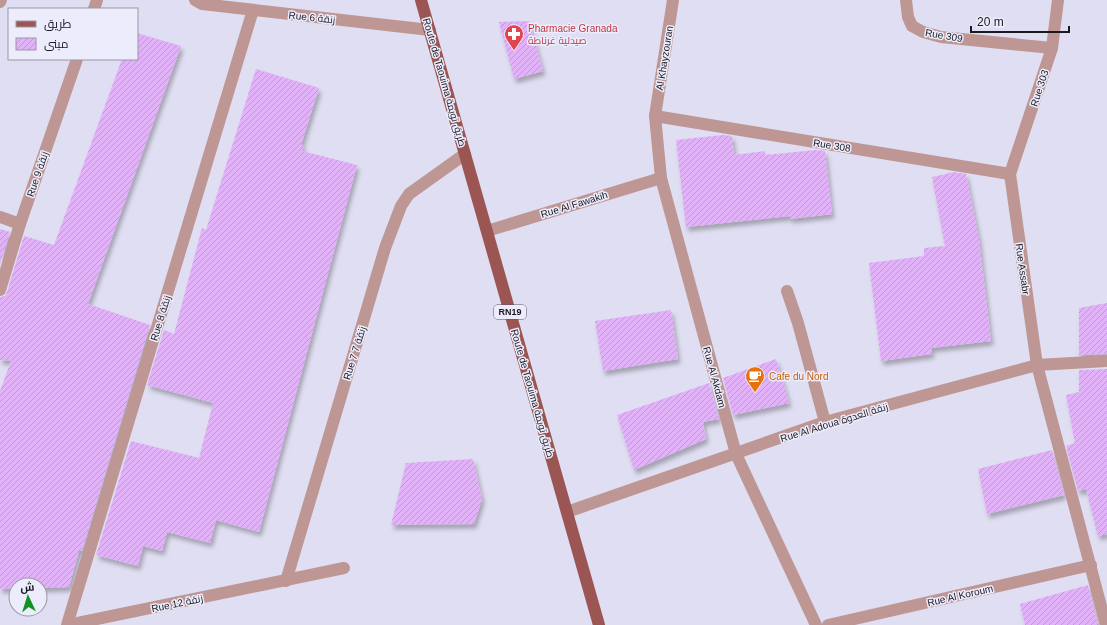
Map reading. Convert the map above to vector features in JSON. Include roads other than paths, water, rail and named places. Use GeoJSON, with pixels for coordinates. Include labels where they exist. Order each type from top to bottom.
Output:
{"type":"FeatureCollection","features":[{"type":"Feature","properties":{"kind":"main road","name":"Route de Taouima طريق تويمة"},"geometry":{"type":"LineString","coordinates":[[421,0],[599,625]]}},
{"type":"Feature","properties":{"kind":"street","name":"Rue 6 زنقة"},"geometry":{"type":"LineString","coordinates":[[195,0],[202,4],[430,30]]}},
{"type":"Feature","properties":{"kind":"street","name":"Al Khayzouran"},"geometry":{"type":"LineString","coordinates":[[655,116],[673,0]]}},
{"type":"Feature","properties":{"kind":"street","name":"Rue 309"},"geometry":{"type":"LineString","coordinates":[[906,0],[908,17],[912,26],[923,32],[941,37],[1052,48]]}},
{"type":"Feature","properties":{"kind":"street","name":"Rue 303"},"geometry":{"type":"LineString","coordinates":[[1010,174],[1052,48],[1058,0]]}},
{"type":"Feature","properties":{"kind":"street","name":"Rue 8 زنقة"},"geometry":{"type":"LineString","coordinates":[[68,625],[253,10]]}},
{"type":"Feature","properties":{"kind":"street","name":"Rue 9 زنقة"},"geometry":{"type":"LineString","coordinates":[[0,290],[20,224],[77,60]]}},
{"type":"Feature","properties":{"kind":"street","name":"Rue 308"},"geometry":{"type":"LineString","coordinates":[[655,116],[1010,174]]}},
{"type":"Feature","properties":{"kind":"street","name":"Rue Al Akdam"},"geometry":{"type":"LineString","coordinates":[[655,116],[661,178],[736,454],[816,625]]}},
{"type":"Feature","properties":{"kind":"street","name":"Rue 7 زنقة 7"},"geometry":{"type":"LineString","coordinates":[[286,581],[385,248],[401,206],[409,194],[465,154]]}},
{"type":"Feature","properties":{"kind":"street","name":"Rue Assabr"},"geometry":{"type":"LineString","coordinates":[[1010,174],[1037,365],[1106,625]]}},
{"type":"Feature","properties":{"kind":"street","name":"Rue Al Fawakih"},"geometry":{"type":"LineString","coordinates":[[487,231],[661,178]]}},
{"type":"Feature","properties":{"kind":"street"},"geometry":{"type":"LineString","coordinates":[[0,217],[20,224]]}},
{"type":"Feature","properties":{"kind":"street"},"geometry":{"type":"LineString","coordinates":[[787,291],[798,323],[825,422]]}},
{"type":"Feature","properties":{"kind":"street","name":"Rue Al Adoua زنقة العدوة"},"geometry":{"type":"LineString","coordinates":[[567,512],[825,422],[1037,365],[1107,361]]}},
{"type":"Feature","properties":{"kind":"street","name":"Rue Al Koroum"},"geometry":{"type":"LineString","coordinates":[[828,625],[1091,565]]}},
{"type":"Feature","properties":{"kind":"street"},"geometry":{"type":"LineString","coordinates":[[286,581],[344,568]]}},
{"type":"Feature","properties":{"kind":"street","name":"Rue 12 زنقة"},"geometry":{"type":"LineString","coordinates":[[68,625],[286,581]]}},
{"type":"Feature","properties":{"kind":"place","name":"Pharmacie Granada صيدلية غرناطة"},"geometry":{"type":"Point","coordinates":[514,51]}},
{"type":"Feature","properties":{"kind":"place","name":"Cafe du Nord"},"geometry":{"type":"Point","coordinates":[755,393]}}]}
